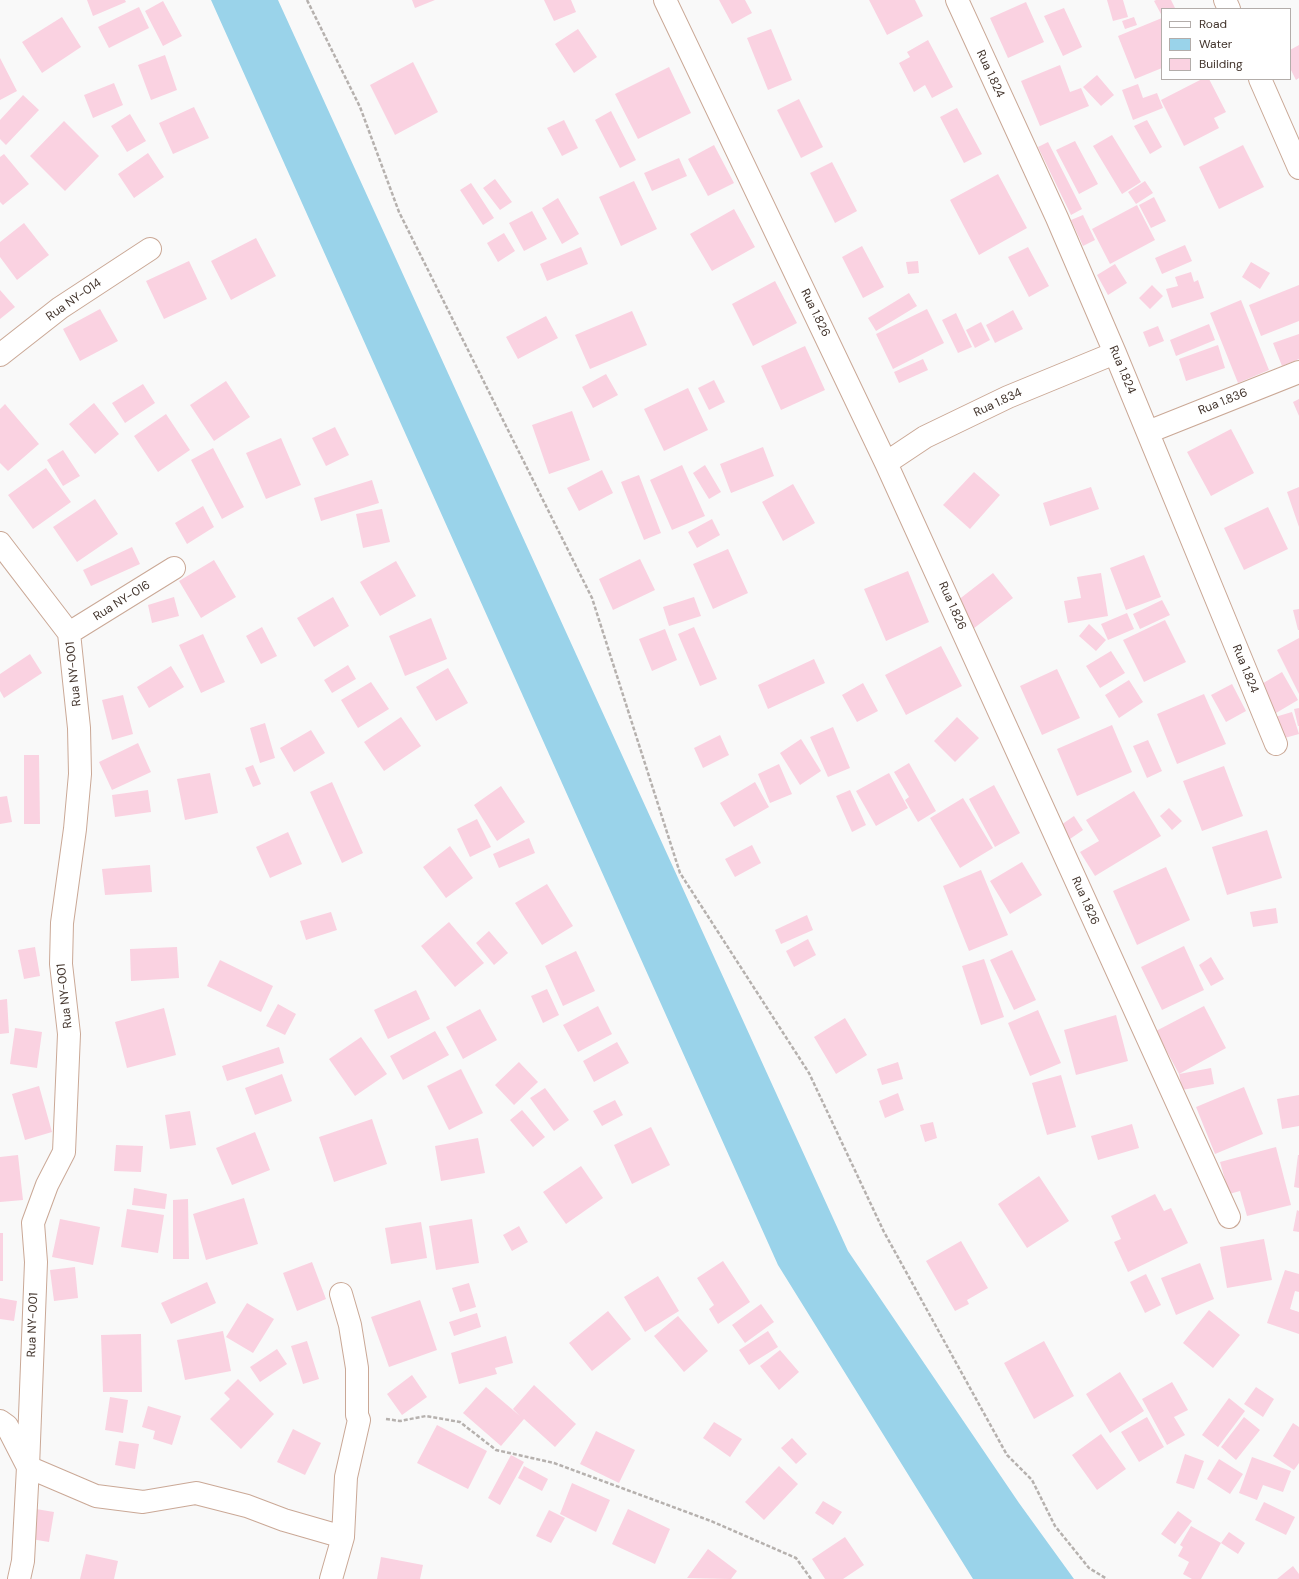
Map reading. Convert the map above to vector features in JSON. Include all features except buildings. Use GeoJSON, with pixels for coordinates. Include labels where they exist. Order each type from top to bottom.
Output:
{"type":"FeatureCollection","features":[{"type":"Feature","properties":{"kind":"street","name":"Rua 1.826"},"geometry":{"type":"LineString","coordinates":[[665,0],[886,463],[1228,1217]]}},
{"type":"Feature","properties":{"kind":"street","name":"Rua 1.824"},"geometry":{"type":"LineString","coordinates":[[956,0],[1057,218],[1148,432],[1276,744]]}},
{"type":"Feature","properties":{"kind":"street"},"geometry":{"type":"LineString","coordinates":[[1260,80],[1299,168]]}},
{"type":"Feature","properties":{"kind":"street","name":"Rua NY-014"},"geometry":{"type":"LineString","coordinates":[[0,355],[60,308],[150,249]]}},
{"type":"Feature","properties":{"kind":"street","name":"Rua 1.834"},"geometry":{"type":"LineString","coordinates":[[886,463],[926,437],[1008,397],[1115,353]]}},
{"type":"Feature","properties":{"kind":"street","name":"Rua 1.836"},"geometry":{"type":"LineString","coordinates":[[1148,432],[1299,372]]}},
{"type":"Feature","properties":{"kind":"street","name":"Rua NY-001"},"geometry":{"type":"LineString","coordinates":[[0,543],[69,633],[79,728],[80,774],[75,829],[62,923],[61,964],[69,1034],[64,1152],[47,1185],[33,1223],[36,1262],[28,1467],[23,1561],[19,1579]]}},
{"type":"Feature","properties":{"kind":"street","name":"Rua NY-016"},"geometry":{"type":"LineString","coordinates":[[69,633],[174,568]]}},
{"type":"Feature","properties":{"kind":"street"},"geometry":{"type":"LineString","coordinates":[[332,1579],[343,1537],[346,1477],[359,1420],[357,1415],[357,1368],[350,1325],[341,1294]]}},
{"type":"Feature","properties":{"kind":"street"},"geometry":{"type":"LineString","coordinates":[[0,1421],[7,1426],[28,1467],[96,1496],[143,1502],[196,1493],[247,1506],[284,1520],[343,1537]]}},
{"type":"Feature","properties":{"kind":"path"},"geometry":{"type":"LineString","coordinates":[[307,0],[360,107],[399,212],[592,598],[680,873],[809,1073],[884,1232],[1007,1455],[1032,1480],[1055,1526],[1089,1568],[1107,1579]]}},
{"type":"Feature","properties":{"kind":"path"},"geometry":{"type":"LineString","coordinates":[[357,1415],[400,1420],[426,1416],[460,1422],[496,1450],[561,1466],[711,1522],[796,1558],[811,1579]]}},
{"type":"Feature","properties":{"kind":"water"},"geometry":{"type":"Polygon","coordinates":[[[211,0],[278,0],[848,1251],[1019,1503],[1074,1579],[973,1579],[778,1265],[211,0]]]}}]}
